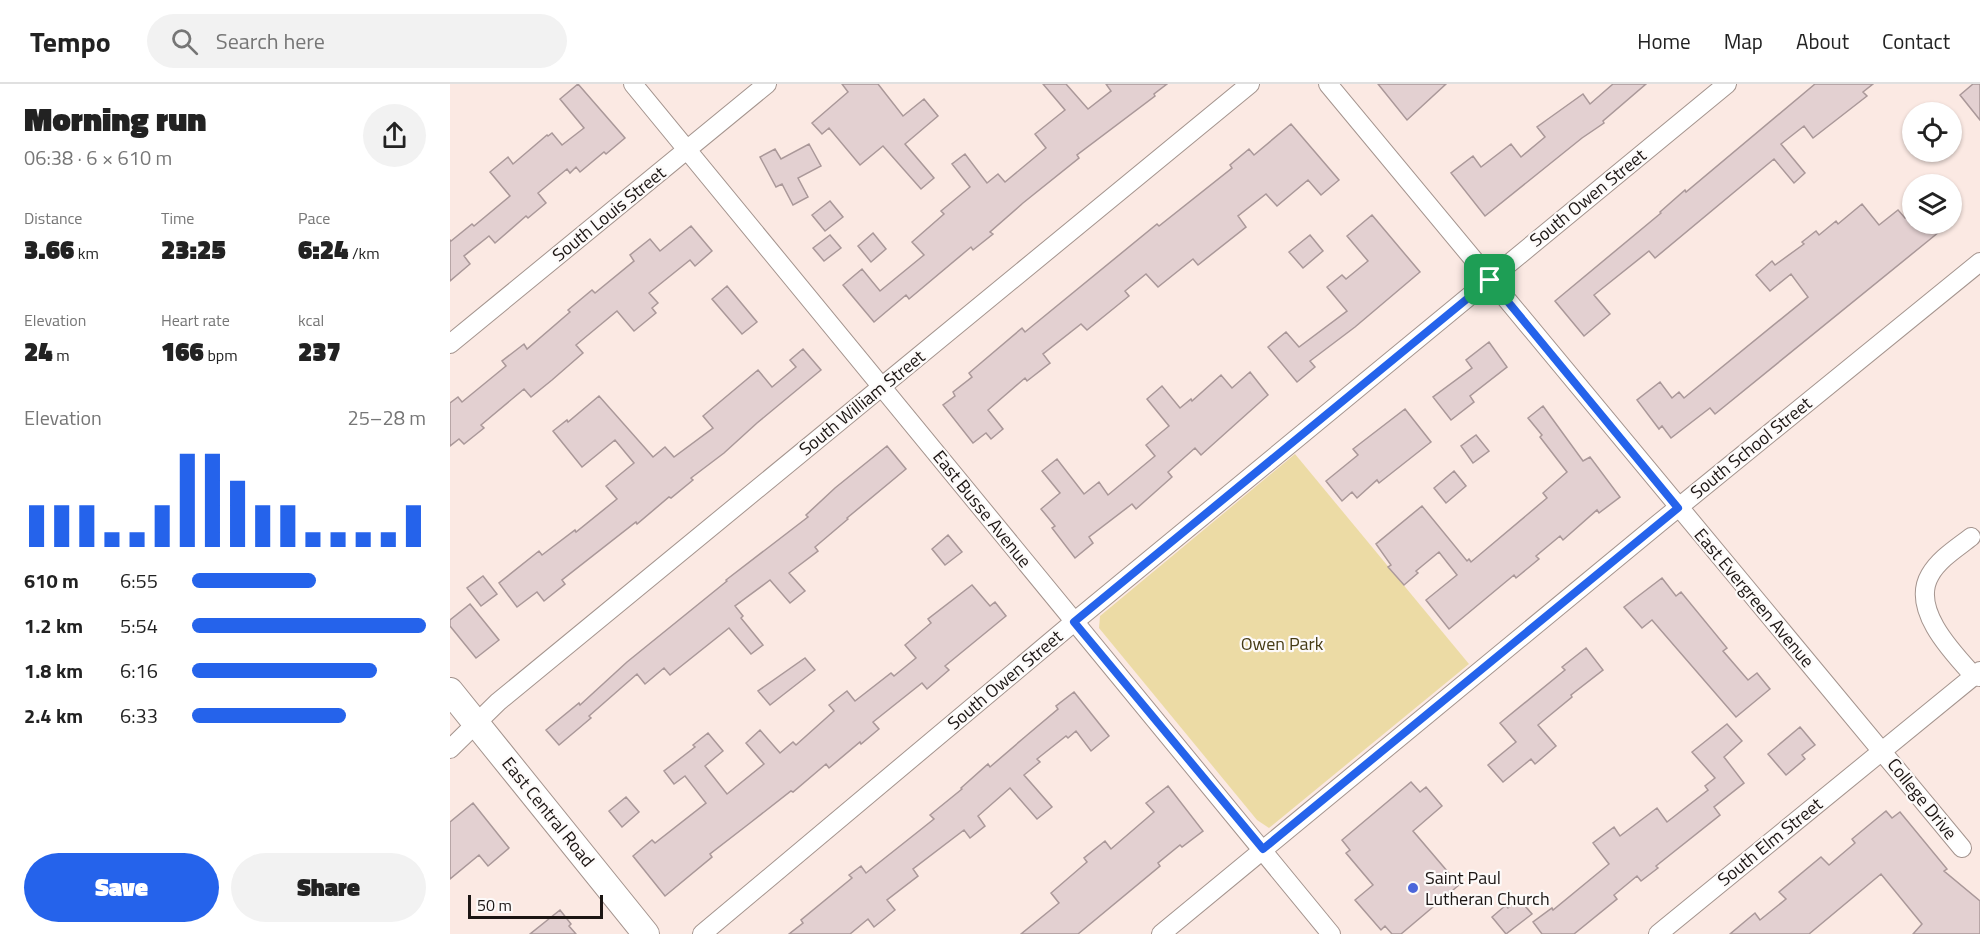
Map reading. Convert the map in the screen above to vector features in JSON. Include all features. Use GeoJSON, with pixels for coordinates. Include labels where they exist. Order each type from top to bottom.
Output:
{"type":"FeatureCollection","features":[{"type":"Feature","properties":{"kind":"main road","name":"East Central Road"},"geometry":{"type":"LineString","coordinates":[[450,691],[646,934]]}},
{"type":"Feature","properties":{"kind":"street","name":"East Busse Avenue"},"geometry":{"type":"LineString","coordinates":[[633,84],[1331,934]]}},
{"type":"Feature","properties":{"kind":"street","name":"South Louis Street"},"geometry":{"type":"LineString","coordinates":[[450,344],[767,84]]}},
{"type":"Feature","properties":{"kind":"street","name":"South William Street"},"geometry":{"type":"LineString","coordinates":[[450,749],[498,702],[1250,84]]}},
{"type":"Feature","properties":{"kind":"street","name":"East Evergreen Avenue"},"geometry":{"type":"LineString","coordinates":[[1328,84],[1882,751]]}},
{"type":"Feature","properties":{"kind":"street","name":"South Owen Street"},"geometry":{"type":"LineString","coordinates":[[702,934],[1074,622],[1727,84]]}},
{"type":"Feature","properties":{"kind":"street","name":"South School Street"},"geometry":{"type":"LineString","coordinates":[[1161,934],[1980,262]]}},
{"type":"Feature","properties":{"kind":"street"},"geometry":{"type":"LineString","coordinates":[[1971,537],[1939,562],[1929,576],[1924,590],[1927,606],[1941,639],[1978,675]]}},
{"type":"Feature","properties":{"kind":"street","name":"South Elm Street"},"geometry":{"type":"LineString","coordinates":[[1658,934],[1978,675]]}},
{"type":"Feature","properties":{"kind":"street","name":"College Drive"},"geometry":{"type":"LineString","coordinates":[[1882,751],[1962,848]]}},
{"type":"Feature","properties":{"kind":"green space","name":"Owen Park"},"geometry":{"type":"Polygon","coordinates":[[[1295,454],[1469,664],[1269,828],[1257,820],[1099,628],[1100,616],[1295,454]]]}},
{"type":"Feature","properties":{"kind":"building"},"geometry":{"type":"Polygon","coordinates":[[[578,84],[625,138],[580,172],[576,167],[570,173],[567,169],[538,193],[546,203],[528,218],[526,216],[495,243],[489,236],[464,256],[470,264],[450,281],[450,240],[472,224],[474,226],[510,196],[490,172],[508,157],[513,164],[547,135],[552,133],[562,145],[584,128],[560,99],[578,84]]]}},
{"type":"Feature","properties":{"kind":"building"},"geometry":{"type":"Polygon","coordinates":[[[842,84],[878,84],[903,116],[924,99],[938,116],[905,144],[934,178],[921,189],[883,146],[860,165],[829,128],[822,134],[812,123],[848,92],[842,84]]]}},
{"type":"Feature","properties":{"kind":"building"},"geometry":{"type":"Polygon","coordinates":[[[1043,84],[1066,84],[1088,109],[1111,91],[1106,84],[1167,84],[1154,94],[1155,96],[1077,155],[1079,158],[990,232],[993,234],[973,250],[971,247],[909,299],[906,295],[874,322],[843,285],[862,269],[880,291],[924,255],[912,242],[944,214],[941,211],[970,187],[952,164],[965,154],[987,183],[998,174],[1005,182],[1046,148],[1035,134],[1065,110],[1043,84]]]}},
{"type":"Feature","properties":{"kind":"building"},"geometry":{"type":"Polygon","coordinates":[[[1378,84],[1446,84],[1407,120],[1378,84]]]}},
{"type":"Feature","properties":{"kind":"building"},"geometry":{"type":"Polygon","coordinates":[[[1613,84],[1646,84],[1603,121],[1604,123],[1485,216],[1451,173],[1473,156],[1481,167],[1511,144],[1521,157],[1545,137],[1537,127],[1583,94],[1590,104],[1613,84]]]}},
{"type":"Feature","properties":{"kind":"building"},"geometry":{"type":"Polygon","coordinates":[[[1815,84],[1873,84],[1863,92],[1867,96],[1813,138],[1804,126],[1781,144],[1805,173],[1794,183],[1774,159],[1655,258],[1649,251],[1594,295],[1610,314],[1584,336],[1555,301],[1661,213],[1685,190],[1686,192],[1815,84]]]}},
{"type":"Feature","properties":{"kind":"building"},"geometry":{"type":"Polygon","coordinates":[[[1973,84],[1980,84],[1980,120],[1960,95],[1973,84]]]}},
{"type":"Feature","properties":{"kind":"building"},"geometry":{"type":"Polygon","coordinates":[[[1291,124],[1339,180],[1321,195],[1308,180],[1277,206],[1266,194],[1238,216],[1246,227],[1198,265],[1193,259],[1158,287],[1146,274],[1125,291],[1129,296],[1087,330],[1081,324],[1043,354],[1050,363],[1027,381],[1025,378],[988,410],[1003,429],[991,439],[986,433],[973,443],[943,405],[955,396],[953,392],[972,377],[969,373],[1022,328],[1025,332],[1157,224],[1159,226],[1232,168],[1230,165],[1249,149],[1254,155],[1291,124]]]}},
{"type":"Feature","properties":{"kind":"building"},"geometry":{"type":"Polygon","coordinates":[[[809,144],[821,166],[798,178],[808,197],[793,205],[782,184],[776,187],[760,157],[775,149],[781,159],[809,144]]]}},
{"type":"Feature","properties":{"kind":"building"},"geometry":{"type":"Polygon","coordinates":[[[830,201],[843,217],[825,231],[812,215],[830,201]]]}},
{"type":"Feature","properties":{"kind":"building"},"geometry":{"type":"Polygon","coordinates":[[[1862,204],[1879,225],[1898,210],[1902,215],[1902,234],[1937,234],[1715,414],[1710,408],[1671,438],[1662,426],[1659,429],[1637,400],[1660,382],[1672,398],[1679,392],[1684,398],[1808,297],[1791,274],[1770,291],[1756,275],[1772,261],[1775,265],[1804,244],[1802,242],[1816,231],[1819,235],[1836,221],[1838,224],[1862,204]]]}},
{"type":"Feature","properties":{"kind":"building"},"geometry":{"type":"Polygon","coordinates":[[[1372,215],[1420,272],[1355,327],[1310,361],[1315,367],[1297,382],[1268,347],[1286,332],[1299,347],[1347,311],[1327,287],[1342,275],[1346,279],[1368,261],[1347,236],[1372,215]]]}},
{"type":"Feature","properties":{"kind":"building"},"geometry":{"type":"Polygon","coordinates":[[[691,226],[712,251],[695,266],[690,260],[649,293],[658,303],[652,308],[656,313],[634,331],[617,311],[576,345],[583,353],[531,397],[524,389],[481,425],[484,428],[464,444],[459,439],[450,446],[450,403],[458,397],[462,402],[506,366],[502,361],[524,344],[527,349],[592,290],[595,293],[634,261],[630,255],[650,239],[660,251],[691,226]]]}},
{"type":"Feature","properties":{"kind":"building"},"geometry":{"type":"Polygon","coordinates":[[[873,233],[886,249],[871,262],[858,246],[873,233]]]}},
{"type":"Feature","properties":{"kind":"building"},"geometry":{"type":"Polygon","coordinates":[[[830,235],[841,248],[824,261],[813,248],[830,235]]]}},
{"type":"Feature","properties":{"kind":"building"},"geometry":{"type":"Polygon","coordinates":[[[1310,235],[1323,251],[1303,268],[1289,252],[1310,235]]]}},
{"type":"Feature","properties":{"kind":"building"},"geometry":{"type":"Polygon","coordinates":[[[727,286],[757,322],[742,334],[712,299],[727,286]]]}},
{"type":"Feature","properties":{"kind":"building"},"geometry":{"type":"Polygon","coordinates":[[[1489,342],[1507,367],[1470,396],[1474,402],[1451,420],[1433,397],[1472,368],[1466,360],[1489,342]]]}},
{"type":"Feature","properties":{"kind":"building"},"geometry":{"type":"Polygon","coordinates":[[[803,349],[821,370],[724,453],[691,478],[693,480],[671,498],[669,497],[562,580],[565,584],[544,601],[537,592],[517,607],[499,583],[539,551],[542,555],[575,530],[576,532],[617,499],[606,486],[634,463],[615,440],[582,467],[553,431],[567,420],[568,422],[599,396],[653,457],[665,447],[674,457],[713,428],[703,416],[758,370],[772,387],[796,367],[790,360],[803,349]]]}},
{"type":"Feature","properties":{"kind":"building"},"geometry":{"type":"Polygon","coordinates":[[[1250,372],[1268,395],[1201,455],[1195,448],[1168,472],[1172,477],[1136,509],[1132,504],[1089,537],[1093,543],[1075,558],[1052,528],[1055,526],[1041,509],[1060,493],[1042,471],[1057,459],[1084,494],[1099,482],[1108,495],[1155,456],[1146,445],[1169,426],[1147,399],[1162,386],[1180,408],[1191,399],[1192,401],[1221,375],[1232,388],[1250,372]]]}},
{"type":"Feature","properties":{"kind":"building"},"geometry":{"type":"Polygon","coordinates":[[[1543,406],[1583,461],[1590,457],[1620,497],[1599,513],[1597,510],[1563,540],[1560,536],[1536,556],[1539,559],[1516,578],[1514,575],[1449,629],[1426,600],[1457,575],[1439,552],[1416,571],[1418,573],[1404,585],[1388,567],[1391,565],[1376,544],[1422,506],[1467,561],[1469,559],[1471,562],[1547,498],[1543,493],[1567,472],[1528,418],[1543,406]]]}},
{"type":"Feature","properties":{"kind":"building"},"geometry":{"type":"Polygon","coordinates":[[[1405,409],[1431,442],[1379,483],[1377,480],[1357,498],[1352,492],[1342,501],[1326,481],[1358,455],[1353,449],[1405,409]]]}},
{"type":"Feature","properties":{"kind":"building"},"geometry":{"type":"Polygon","coordinates":[[[1476,435],[1489,451],[1473,463],[1461,446],[1476,435]]]}},
{"type":"Feature","properties":{"kind":"building"},"geometry":{"type":"Polygon","coordinates":[[[887,446],[906,469],[815,547],[818,551],[789,573],[805,591],[790,603],[770,580],[735,606],[743,616],[741,618],[763,645],[751,654],[729,628],[670,675],[664,668],[645,684],[637,674],[559,745],[546,730],[579,703],[580,705],[627,662],[726,580],[808,517],[806,515],[835,488],[887,446]]]}},
{"type":"Feature","properties":{"kind":"building"},"geometry":{"type":"Polygon","coordinates":[[[1454,471],[1466,486],[1446,503],[1434,488],[1454,471]]]}},
{"type":"Feature","properties":{"kind":"building"},"geometry":{"type":"Polygon","coordinates":[[[948,535],[962,552],[945,565],[932,549],[948,535]]]}},
{"type":"Feature","properties":{"kind":"building"},"geometry":{"type":"Polygon","coordinates":[[[483,576],[497,594],[481,606],[467,588],[483,576]]]}},
{"type":"Feature","properties":{"kind":"building"},"geometry":{"type":"Polygon","coordinates":[[[1662,578],[1676,596],[1681,592],[1727,648],[1723,651],[1748,680],[1757,673],[1770,689],[1736,717],[1652,620],[1642,628],[1624,607],[1662,578]]]}},
{"type":"Feature","properties":{"kind":"building"},"geometry":{"type":"Polygon","coordinates":[[[972,585],[990,606],[995,602],[1006,616],[945,666],[949,670],[927,689],[922,683],[873,722],[879,729],[861,744],[860,742],[829,768],[826,764],[793,792],[791,791],[710,854],[712,857],[665,896],[633,856],[652,840],[655,843],[706,803],[685,776],[674,784],[664,771],[695,747],[693,745],[708,733],[723,751],[705,766],[727,794],[764,764],[746,743],[760,730],[780,753],[793,742],[796,745],[834,711],[829,705],[847,691],[855,701],[891,673],[894,676],[916,658],[905,645],[931,623],[928,619],[972,585]]]}},
{"type":"Feature","properties":{"kind":"building"},"geometry":{"type":"Polygon","coordinates":[[[470,604],[499,640],[476,658],[450,626],[450,620],[470,604]]]}},
{"type":"Feature","properties":{"kind":"building"},"geometry":{"type":"Polygon","coordinates":[[[1586,648],[1603,670],[1538,725],[1556,746],[1535,764],[1531,759],[1503,782],[1488,765],[1516,742],[1500,723],[1565,670],[1562,667],[1586,648]]]}},
{"type":"Feature","properties":{"kind":"building"},"geometry":{"type":"Polygon","coordinates":[[[805,658],[815,670],[770,705],[758,691],[805,658]]]}},
{"type":"Feature","properties":{"kind":"building"},"geometry":{"type":"Polygon","coordinates":[[[1074,692],[1109,736],[1091,751],[1076,731],[1037,759],[1040,762],[1024,775],[1052,807],[1037,819],[1010,788],[978,816],[985,826],[970,838],[964,830],[913,869],[918,876],[887,900],[895,910],[874,927],[868,919],[850,934],[789,934],[803,923],[801,920],[852,878],[849,875],[861,866],[866,873],[934,819],[930,815],[988,764],[990,767],[1058,709],[1056,706],[1074,692]]]}},
{"type":"Feature","properties":{"kind":"building"},"geometry":{"type":"Polygon","coordinates":[[[1727,724],[1742,741],[1724,757],[1744,783],[1714,807],[1720,815],[1656,866],[1658,868],[1641,881],[1637,876],[1614,895],[1617,899],[1574,934],[1542,934],[1533,922],[1552,908],[1553,910],[1609,864],[1593,843],[1614,827],[1620,836],[1657,808],[1667,822],[1708,790],[1705,786],[1715,778],[1692,752],[1727,724]]]}},
{"type":"Feature","properties":{"kind":"building"},"geometry":{"type":"Polygon","coordinates":[[[1800,727],[1815,745],[1802,755],[1805,759],[1786,775],[1768,754],[1800,727]]]}},
{"type":"Feature","properties":{"kind":"building"},"geometry":{"type":"Polygon","coordinates":[[[1411,782],[1420,792],[1426,787],[1442,806],[1413,831],[1459,885],[1401,934],[1392,934],[1385,926],[1381,930],[1355,900],[1373,885],[1346,853],[1350,850],[1342,840],[1411,782]]]}},
{"type":"Feature","properties":{"kind":"building"},"geometry":{"type":"Polygon","coordinates":[[[1168,786],[1203,831],[1182,847],[1180,845],[1158,863],[1160,866],[1078,934],[1021,934],[1059,903],[1051,893],[1087,862],[1084,858],[1105,841],[1111,849],[1154,812],[1146,803],[1168,786]]]}},
{"type":"Feature","properties":{"kind":"building"},"geometry":{"type":"Polygon","coordinates":[[[626,797],[639,812],[622,827],[609,811],[626,797]]]}},
{"type":"Feature","properties":{"kind":"building"},"geometry":{"type":"Polygon","coordinates":[[[473,803],[509,848],[488,866],[479,855],[450,879],[450,822],[473,803]]]}},
{"type":"Feature","properties":{"kind":"building"},"geometry":{"type":"Polygon","coordinates":[[[1886,811],[1892,818],[1900,812],[1947,869],[1944,871],[1980,901],[1980,934],[1913,934],[1922,924],[1881,874],[1809,934],[1730,934],[1755,913],[1760,920],[1786,899],[1779,892],[1821,857],[1829,865],[1855,843],[1852,839],[1886,811]]]}},
{"type":"Feature","properties":{"kind":"building"},"geometry":{"type":"Polygon","coordinates":[[[1519,899],[1532,914],[1506,934],[1492,917],[1506,905],[1508,908],[1519,899]]]}},
{"type":"Feature","properties":{"kind":"building"},"geometry":{"type":"Polygon","coordinates":[[[560,910],[576,934],[530,934],[560,910]]]}},
{"type":"Feature","properties":{"kind":"place","name":"Saint Paul Lutheran Church"},"geometry":{"type":"Point","coordinates":[1413,888]}},
{"type":"Feature","properties":{"kind":"route"},"geometry":{"type":"LineString","coordinates":[[1490,280],[1678,508],[1263,849],[1074,622],[1490,280]]}}]}
